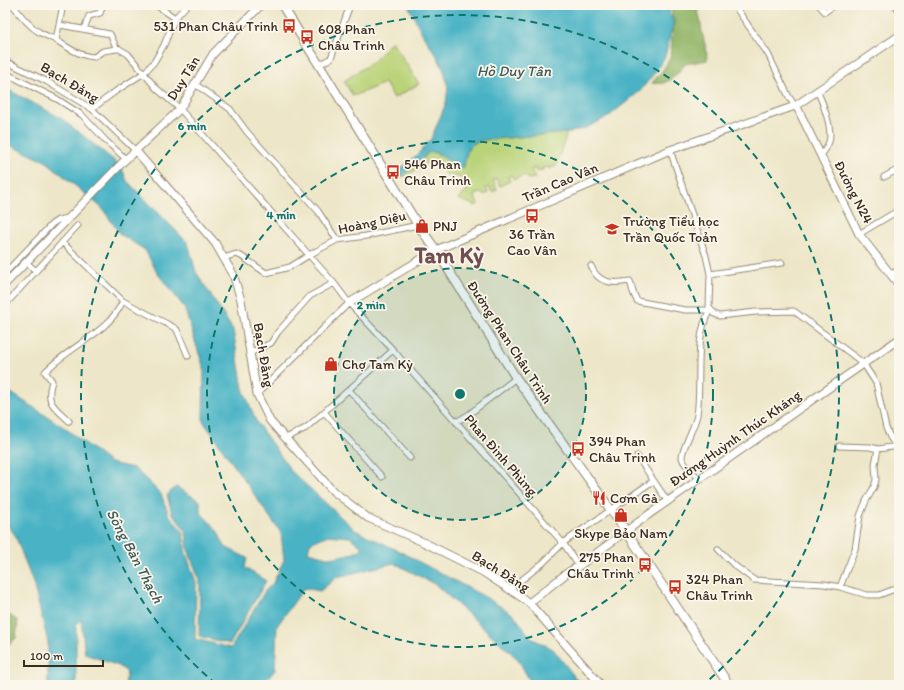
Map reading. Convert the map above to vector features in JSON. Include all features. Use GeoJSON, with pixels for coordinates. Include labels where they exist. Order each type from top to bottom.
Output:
{"type":"FeatureCollection","features":[{"type":"Feature","properties":{"kind":"main road","name":"Đường Phan Châu Trinh"},"geometry":{"type":"LineString","coordinates":[[282,5],[418,225],[436,250],[516,378],[611,509],[729,685]]}},
{"type":"Feature","properties":{"kind":"street"},"geometry":{"type":"LineString","coordinates":[[13,5],[31,26],[69,49],[91,57],[94,57],[103,50],[117,49],[110,34],[60,25]]}},
{"type":"Feature","properties":{"kind":"street"},"geometry":{"type":"LineString","coordinates":[[56,40],[63,5]]}},
{"type":"Feature","properties":{"kind":"street"},"geometry":{"type":"LineString","coordinates":[[84,29],[89,16],[100,13],[103,5]]}},
{"type":"Feature","properties":{"kind":"street"},"geometry":{"type":"LineString","coordinates":[[156,5],[175,18]]}},
{"type":"Feature","properties":{"kind":"street"},"geometry":{"type":"LineString","coordinates":[[92,109],[144,73],[157,58],[175,18],[187,5]]}},
{"type":"Feature","properties":{"kind":"street","name":"Duy Tân"},"geometry":{"type":"LineString","coordinates":[[5,284],[136,150],[180,109],[213,54],[261,5]]}},
{"type":"Feature","properties":{"kind":"street"},"geometry":{"type":"LineString","coordinates":[[319,65],[331,58],[350,5]]}},
{"type":"Feature","properties":{"kind":"street"},"geometry":{"type":"LineString","coordinates":[[734,5],[768,54],[789,97],[795,105]]}},
{"type":"Feature","properties":{"kind":"street"},"geometry":{"type":"LineString","coordinates":[[819,5],[825,12],[835,5]]}},
{"type":"Feature","properties":{"kind":"street"},"geometry":{"type":"LineString","coordinates":[[895,5],[899,10]]}},
{"type":"Feature","properties":{"kind":"street","name":"Trần Cao Vân"},"geometry":{"type":"LineString","coordinates":[[257,394],[349,303],[436,250],[670,150],[795,105],[899,36]]}},
{"type":"Feature","properties":{"kind":"street","name":"Phan Đình Phùng"},"geometry":{"type":"LineString","coordinates":[[117,49],[128,54],[165,97],[180,109],[334,283],[349,303],[393,350],[563,543],[579,566]]}},
{"type":"Feature","properties":{"kind":"street","name":"Bạch Đằng"},"geometry":{"type":"LineString","coordinates":[[5,62],[46,81],[92,109],[136,150],[215,243],[234,274],[241,300],[257,394],[270,421],[333,491],[368,518],[436,548],[483,572],[510,589],[529,603],[602,685]]}},
{"type":"Feature","properties":{"kind":"street"},"geometry":{"type":"LineString","coordinates":[[5,73],[57,99],[82,115],[125,161]]}},
{"type":"Feature","properties":{"kind":"street"},"geometry":{"type":"LineString","coordinates":[[195,84],[230,109],[247,132],[318,211],[337,240]]}},
{"type":"Feature","properties":{"kind":"street"},"geometry":{"type":"LineString","coordinates":[[817,90],[824,107],[829,129],[829,141],[821,156]]}},
{"type":"Feature","properties":{"kind":"street","name":"Đường N24"},"geometry":{"type":"LineString","coordinates":[[795,105],[860,234],[899,286]]}},
{"type":"Feature","properties":{"kind":"street"},"geometry":{"type":"LineString","coordinates":[[670,150],[706,256],[710,274],[710,310],[706,318],[702,334],[697,415],[692,431],[683,449],[682,458],[686,465],[700,479]]}},
{"type":"Feature","properties":{"kind":"street"},"geometry":{"type":"LineString","coordinates":[[884,177],[899,169]]}},
{"type":"Feature","properties":{"kind":"street"},"geometry":{"type":"LineString","coordinates":[[860,234],[899,210]]}},
{"type":"Feature","properties":{"kind":"street"},"geometry":{"type":"LineString","coordinates":[[5,273],[52,224],[58,220],[68,218]]}},
{"type":"Feature","properties":{"kind":"street"},"geometry":{"type":"LineString","coordinates":[[5,305],[78,225]]}},
{"type":"Feature","properties":{"kind":"street","name":"Hoàng Diệu"},"geometry":{"type":"LineString","coordinates":[[224,258],[236,254],[245,258],[266,273],[290,267],[337,240],[366,236],[418,225]]}},
{"type":"Feature","properties":{"kind":"street"},"geometry":{"type":"LineString","coordinates":[[62,242],[123,301],[175,328],[188,356]]}},
{"type":"Feature","properties":{"kind":"street"},"geometry":{"type":"LineString","coordinates":[[26,262],[36,271]]}},
{"type":"Feature","properties":{"kind":"street"},"geometry":{"type":"LineString","coordinates":[[710,274],[782,263]]}},
{"type":"Feature","properties":{"kind":"street"},"geometry":{"type":"LineString","coordinates":[[591,266],[596,277],[601,279],[617,283],[630,281],[637,301],[685,310],[710,310],[714,314],[720,316],[756,312],[794,311],[863,363],[876,383],[884,420],[890,438],[899,446]]}},
{"type":"Feature","properties":{"kind":"street"},"geometry":{"type":"LineString","coordinates":[[891,275],[899,269]]}},
{"type":"Feature","properties":{"kind":"street"},"geometry":{"type":"LineString","coordinates":[[250,353],[271,343],[278,332],[310,296],[334,283]]}},
{"type":"Feature","properties":{"kind":"street"},"geometry":{"type":"LineString","coordinates":[[69,421],[54,407],[50,400],[49,392],[52,381],[45,372],[98,331],[117,312],[123,301]]}},
{"type":"Feature","properties":{"kind":"street","name":"Đường Huỳnh Thúc Kháng"},"geometry":{"type":"LineString","coordinates":[[529,603],[567,573],[899,339]]}},
{"type":"Feature","properties":{"kind":"street"},"geometry":{"type":"LineString","coordinates":[[286,438],[306,428],[393,350]]}},
{"type":"Feature","properties":{"kind":"street"},"geometry":{"type":"LineString","coordinates":[[456,422],[468,415],[516,378]]}},
{"type":"Feature","properties":{"kind":"street"},"geometry":{"type":"LineString","coordinates":[[349,390],[410,458]]}},
{"type":"Feature","properties":{"kind":"street"},"geometry":{"type":"LineString","coordinates":[[324,412],[382,477]]}},
{"type":"Feature","properties":{"kind":"street"},"geometry":{"type":"LineString","coordinates":[[839,446],[870,447],[878,449],[899,446]]}},
{"type":"Feature","properties":{"kind":"street"},"geometry":{"type":"LineString","coordinates":[[840,587],[855,549],[860,516],[866,501],[874,488],[876,480],[875,464],[878,449]]}},
{"type":"Feature","properties":{"kind":"street"},"geometry":{"type":"LineString","coordinates":[[637,456],[668,502]]}},
{"type":"Feature","properties":{"kind":"street"},"geometry":{"type":"LineString","coordinates":[[510,589],[543,563],[563,543],[653,480]]}},
{"type":"Feature","properties":{"kind":"street"},"geometry":{"type":"LineString","coordinates":[[718,549],[734,565],[754,580],[824,584],[867,595],[879,595],[892,590],[899,590]]}},
{"type":"Feature","properties":{"kind":"green space"},"geometry":{"type":"Polygon","coordinates":[[[670,5],[697,5],[707,60],[685,64],[671,79],[663,83],[652,83],[663,70],[670,58],[674,22],[670,5]]]}},
{"type":"Feature","properties":{"kind":"green space"},"geometry":{"type":"Polygon","coordinates":[[[392,41],[419,84],[394,98],[385,83],[353,96],[344,81],[374,61],[392,41]]]}},
{"type":"Feature","properties":{"kind":"green space"},"geometry":{"type":"Polygon","coordinates":[[[567,133],[556,166],[549,169],[548,167],[542,168],[543,170],[536,171],[535,168],[531,170],[535,178],[528,179],[524,175],[514,179],[511,175],[508,176],[510,181],[500,186],[497,179],[493,180],[497,190],[492,192],[489,187],[486,188],[488,193],[483,195],[481,193],[474,195],[478,204],[476,206],[458,199],[467,191],[466,182],[459,177],[447,175],[437,165],[428,162],[404,177],[402,174],[423,159],[429,152],[437,153],[463,167],[466,153],[470,147],[476,142],[482,140],[567,133]]]}},
{"type":"Feature","properties":{"kind":"green space"},"geometry":{"type":"Polygon","coordinates":[[[5,612],[18,621],[16,638],[5,648],[5,612]]]}},
{"type":"Feature","properties":{"kind":"water","name":"Hồ Duy Tân"},"geometry":{"type":"Polygon","coordinates":[[[408,5],[669,5],[669,12],[674,22],[665,56],[660,66],[640,91],[608,117],[584,129],[567,133],[482,140],[470,147],[464,167],[460,169],[437,153],[429,152],[400,178],[397,172],[416,156],[431,139],[446,103],[448,87],[444,71],[437,56],[423,35],[408,5]]]}},
{"type":"Feature","properties":{"kind":"water","name":"Sông Bàn Thạch"},"geometry":{"type":"Polygon","coordinates":[[[5,88],[61,118],[121,166],[127,181],[188,243],[196,272],[233,330],[243,389],[257,423],[292,472],[355,530],[397,550],[487,598],[514,615],[531,638],[553,649],[581,685],[532,685],[518,659],[436,585],[394,563],[337,577],[320,591],[304,588],[277,626],[275,670],[262,685],[125,685],[127,672],[119,666],[85,654],[81,620],[76,625],[76,685],[48,685],[48,642],[33,583],[15,535],[5,522],[5,389],[65,428],[110,463],[134,468],[161,494],[169,515],[183,532],[185,551],[196,582],[195,639],[231,648],[265,591],[273,583],[284,560],[281,533],[203,421],[204,369],[184,307],[158,274],[145,250],[120,234],[102,208],[47,162],[5,143],[5,88]],[[328,535],[310,543],[308,552],[331,558],[354,553],[363,548],[350,537],[328,535]]]}},
{"type":"Feature","properties":{"kind":"water"},"geometry":{"type":"Polygon","coordinates":[[[176,487],[200,501],[200,512],[217,530],[225,547],[247,558],[245,568],[266,581],[230,644],[199,636],[200,581],[188,550],[186,531],[172,513],[167,495],[176,487]]]}},
{"type":"Feature","properties":{"kind":"place","name":"531 Phan Châu Trinh"},"geometry":{"type":"Point","coordinates":[289,26]}},
{"type":"Feature","properties":{"kind":"place","name":"608 Phan Châu Trinh"},"geometry":{"type":"Point","coordinates":[307,37]}},
{"type":"Feature","properties":{"kind":"place","name":"546 Phan Châu Trinh"},"geometry":{"type":"Point","coordinates":[393,172]}},
{"type":"Feature","properties":{"kind":"place","name":"36 Trần Cao Vân"},"geometry":{"type":"Point","coordinates":[532,216]}},
{"type":"Feature","properties":{"kind":"place","name":"PNJ"},"geometry":{"type":"Point","coordinates":[422,226]}},
{"type":"Feature","properties":{"kind":"place","name":"Trường Tiểu học Trần Quốc Toản"},"geometry":{"type":"Point","coordinates":[612,229]}},
{"type":"Feature","properties":{"kind":"place","name":"Chợ Tam Kỳ"},"geometry":{"type":"Point","coordinates":[331,364]}},
{"type":"Feature","properties":{"kind":"place","name":"394 Phan Châu Trinh"},"geometry":{"type":"Point","coordinates":[578,449]}},
{"type":"Feature","properties":{"kind":"place","name":"Cơm Gà"},"geometry":{"type":"Point","coordinates":[599,498]}},
{"type":"Feature","properties":{"kind":"place","name":"Skype Bảo Nam"},"geometry":{"type":"Point","coordinates":[621,515]}},
{"type":"Feature","properties":{"kind":"place","name":"275 Phan Châu Trinh"},"geometry":{"type":"Point","coordinates":[645,565]}},
{"type":"Feature","properties":{"kind":"place","name":"324 Phan Châu Trinh"},"geometry":{"type":"Point","coordinates":[675,587]}},
{"type":"Feature","properties":{"kind":"district","name":"Tam Kỳ"},"geometry":{"type":"Point","coordinates":[449,255]}}]}
